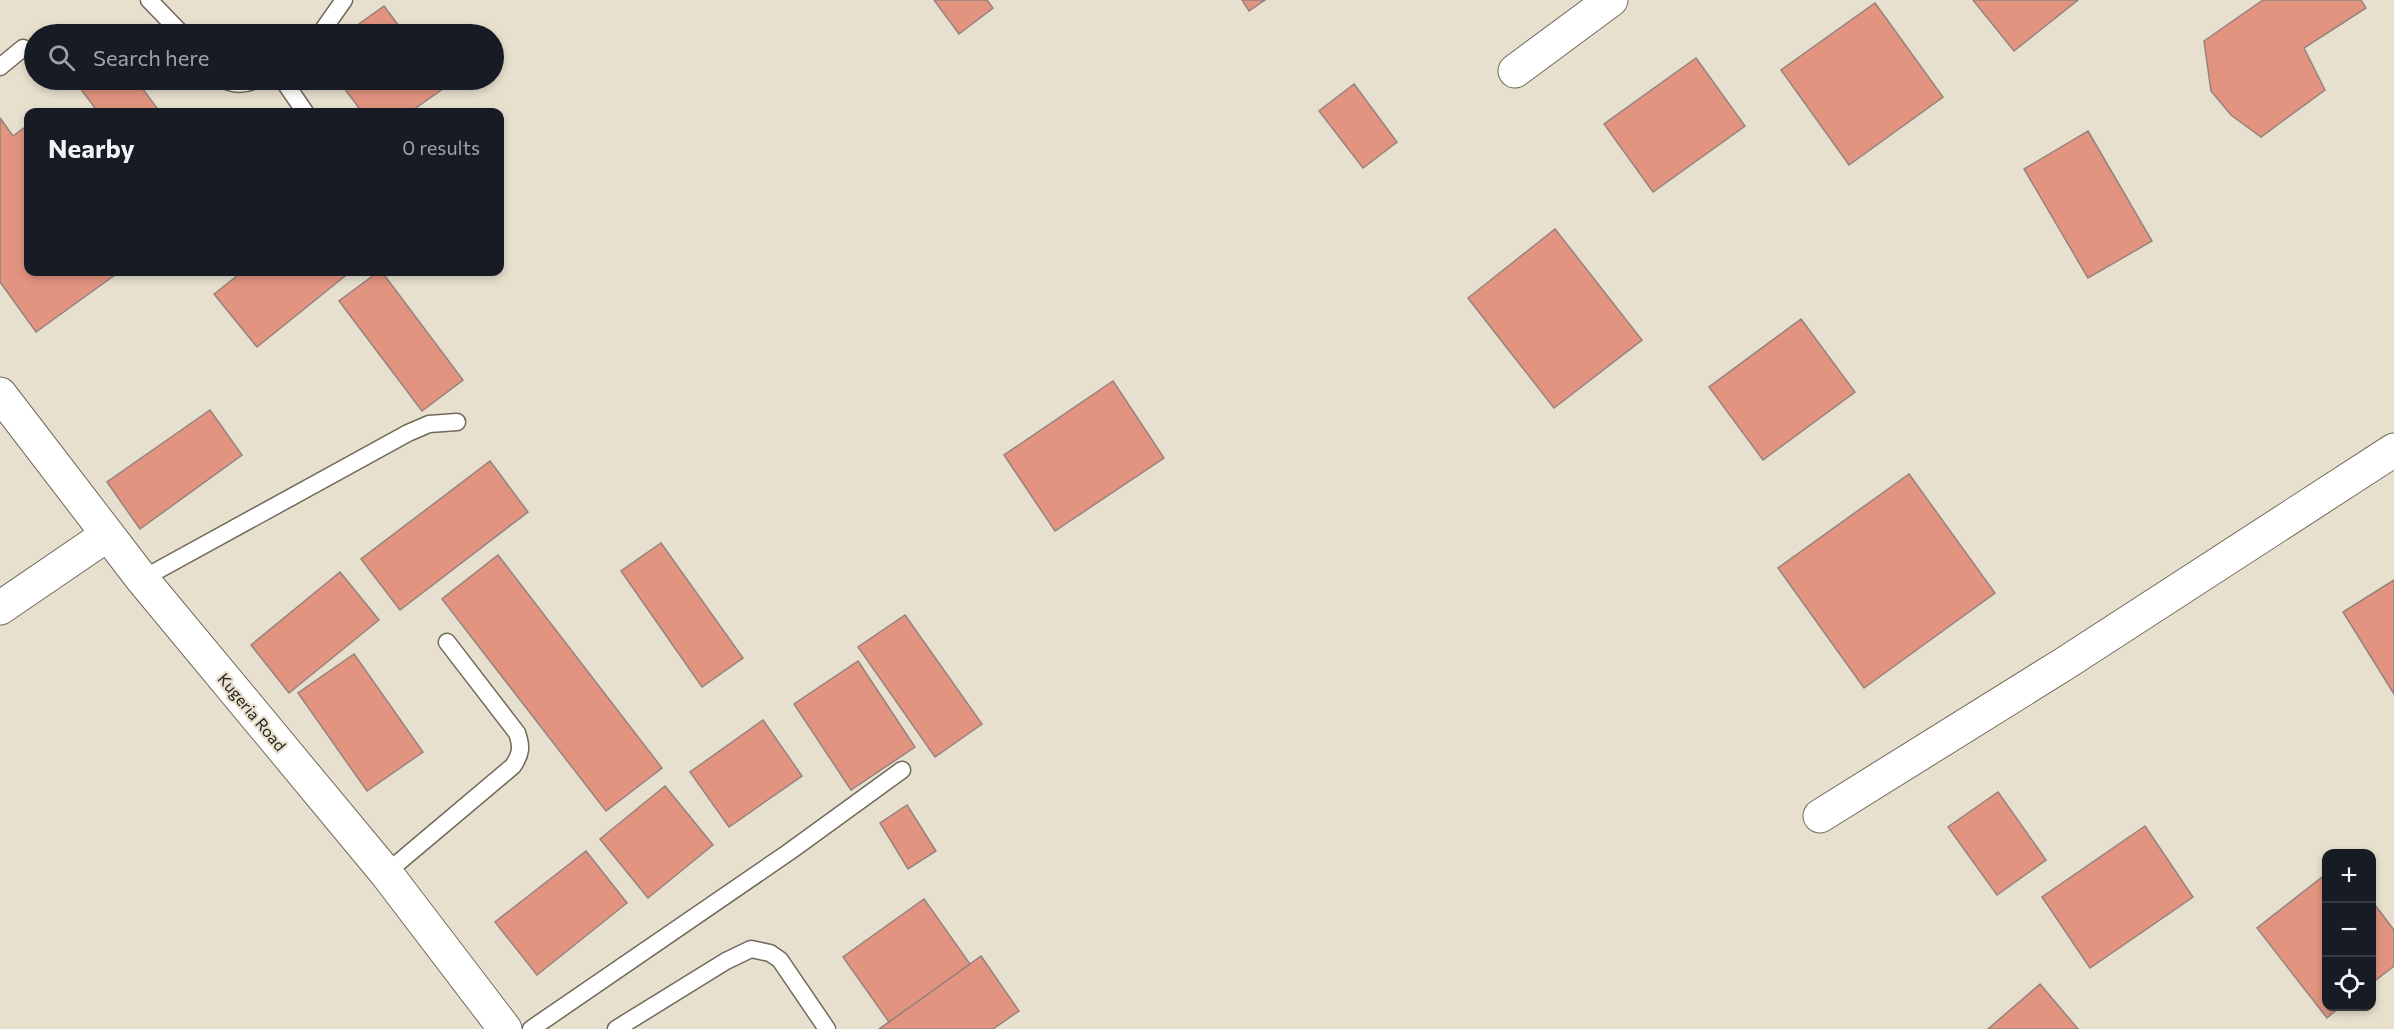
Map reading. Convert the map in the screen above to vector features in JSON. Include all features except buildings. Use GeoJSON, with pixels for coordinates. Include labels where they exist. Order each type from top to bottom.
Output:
{"type":"FeatureCollection","features":[{"type":"Feature","properties":{"kind":"street"},"geometry":{"type":"LineString","coordinates":[[1515,71],[1611,0]]}},
{"type":"Feature","properties":{"kind":"street","name":"Kugeria Road"},"geometry":{"type":"LineString","coordinates":[[0,394],[107,535],[386,873],[505,1029]]}},
{"type":"Feature","properties":{"kind":"street"},"geometry":{"type":"LineString","coordinates":[[1820,816],[2064,664],[2394,450]]}},
{"type":"Feature","properties":{"kind":"street"},"geometry":{"type":"LineString","coordinates":[[0,608],[107,535]]}},
{"type":"Feature","properties":{"kind":"lane"},"geometry":{"type":"LineString","coordinates":[[149,0],[172,24]]}},
{"type":"Feature","properties":{"kind":"lane"},"geometry":{"type":"LineString","coordinates":[[327,24],[344,0]]}},
{"type":"Feature","properties":{"kind":"lane"},"geometry":{"type":"LineString","coordinates":[[0,67],[23,48]]}},
{"type":"Feature","properties":{"kind":"lane"},"geometry":{"type":"LineString","coordinates":[[290,90],[302,108]]}},
{"type":"Feature","properties":{"kind":"lane"},"geometry":{"type":"LineString","coordinates":[[142,579],[408,433],[429,424],[457,422]]}},
{"type":"Feature","properties":{"kind":"lane"},"geometry":{"type":"LineString","coordinates":[[386,873],[513,766],[520,755],[521,746],[517,733],[447,642]]}},
{"type":"Feature","properties":{"kind":"lane"},"geometry":{"type":"LineString","coordinates":[[531,1029],[780,859],[902,770]]}},
{"type":"Feature","properties":{"kind":"lane"},"geometry":{"type":"LineString","coordinates":[[616,1029],[726,960],[750,949],[770,953],[780,960],[827,1029]]}}]}
